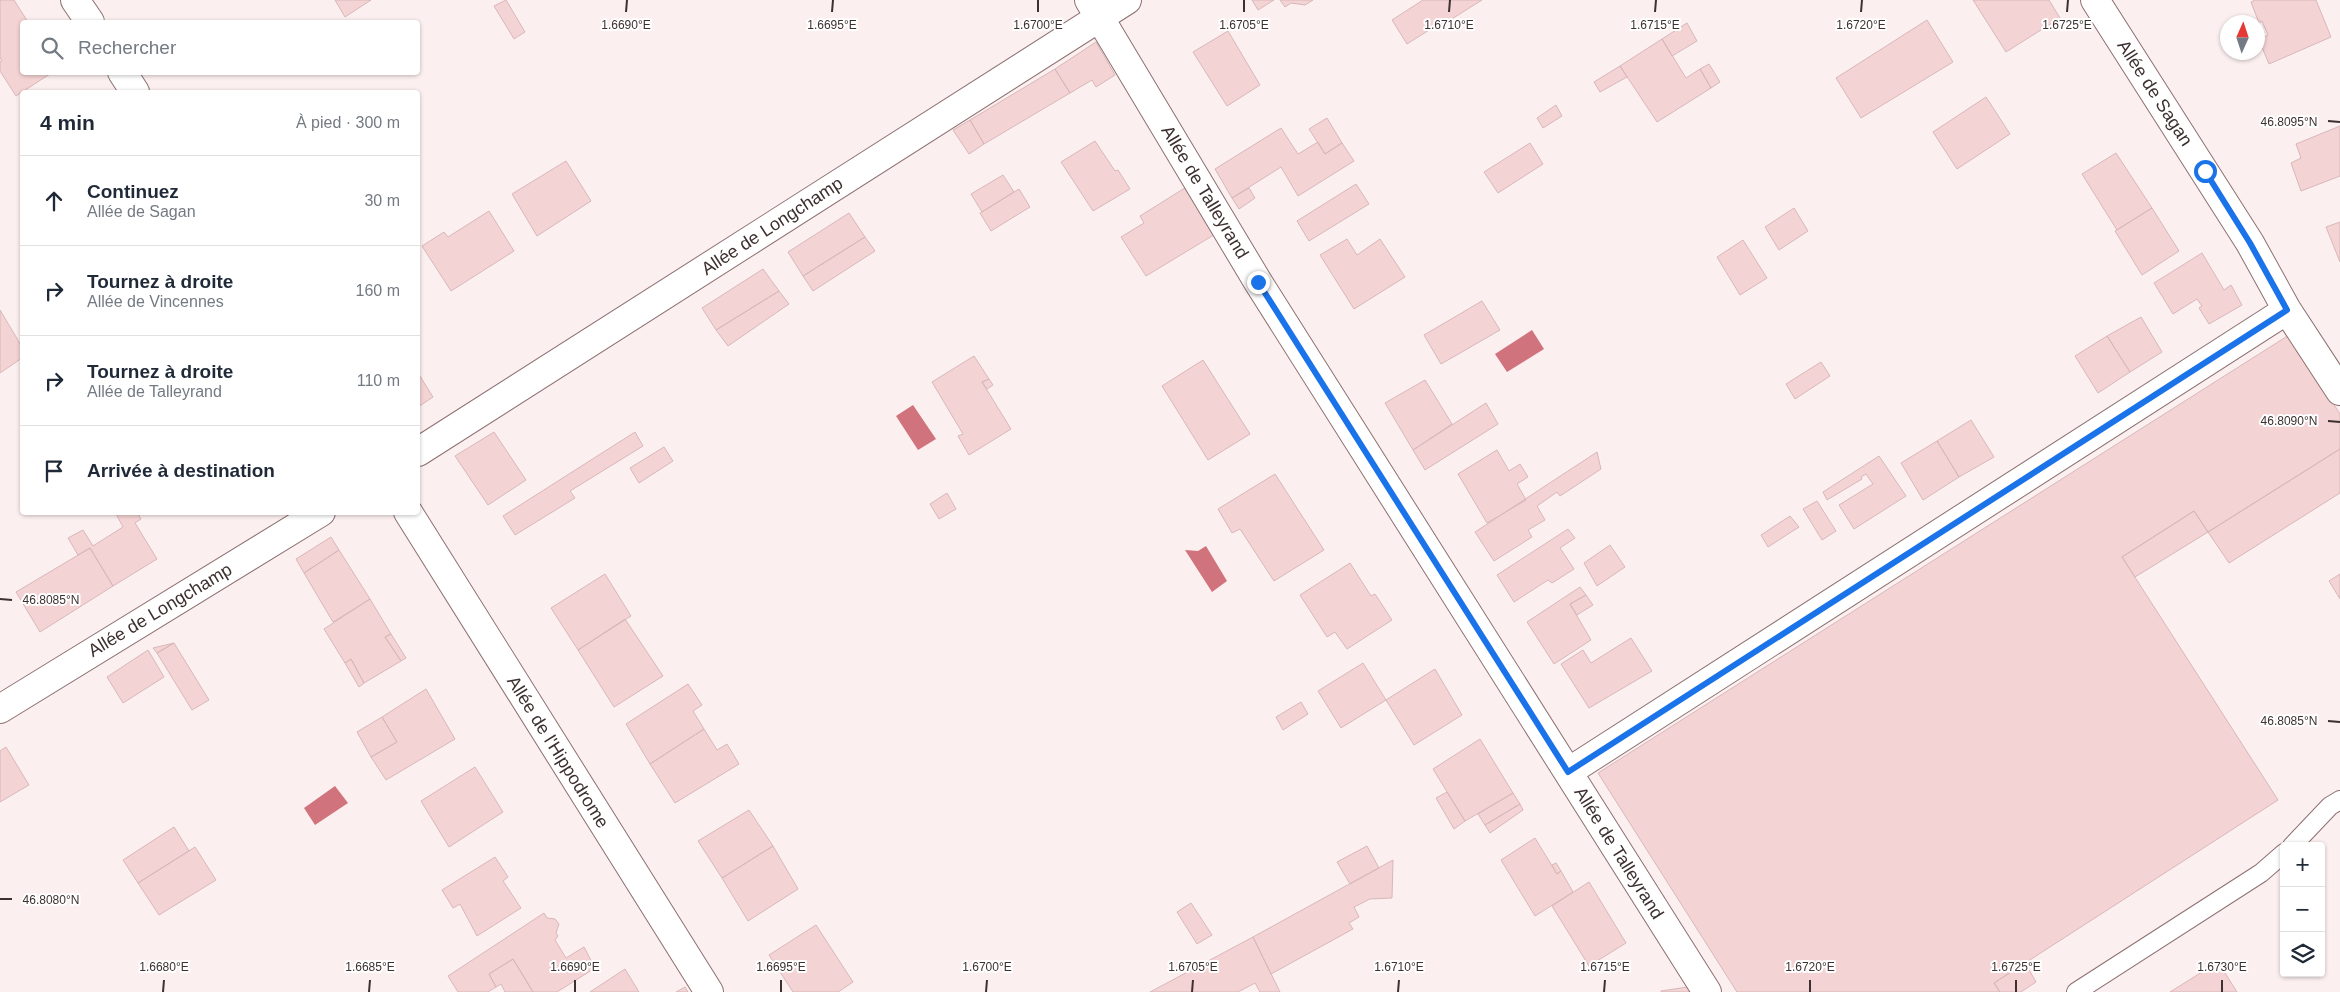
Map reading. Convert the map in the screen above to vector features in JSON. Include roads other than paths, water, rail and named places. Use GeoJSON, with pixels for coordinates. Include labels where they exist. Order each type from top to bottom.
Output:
{"type":"FeatureCollection","features":[{"type":"Feature","properties":{"kind":"street"},"geometry":{"type":"LineString","coordinates":[[75,0],[89,20]]}},
{"type":"Feature","properties":{"kind":"street","name":"Allée de Longchamp"},"geometry":{"type":"LineString","coordinates":[[420,451],[1094,9],[1127,0]]}},
{"type":"Feature","properties":{"kind":"street","name":"Allée de Sagan"},"geometry":{"type":"LineString","coordinates":[[2095,0],[2250,243],[2287,310],[2340,391]]}},
{"type":"Feature","properties":{"kind":"street","name":"Allée de Talleyrand"},"geometry":{"type":"LineString","coordinates":[[1094,9],[1258,282],[1707,992]]}},
{"type":"Feature","properties":{"kind":"street"},"geometry":{"type":"LineString","coordinates":[[124,75],[134,90]]}},
{"type":"Feature","properties":{"kind":"street"},"geometry":{"type":"LineString","coordinates":[[1568,772],[2287,310]]}},
{"type":"Feature","properties":{"kind":"street","name":"Allée de Longchamp"},"geometry":{"type":"LineString","coordinates":[[0,709],[315,515]]}},
{"type":"Feature","properties":{"kind":"street","name":"Allée de l'Hippodrome"},"geometry":{"type":"LineString","coordinates":[[410,515],[709,992]]}},
{"type":"Feature","properties":{"kind":"lane"},"geometry":{"type":"LineString","coordinates":[[2296,842],[2330,806],[2340,800]]}},
{"type":"Feature","properties":{"kind":"lane"},"geometry":{"type":"LineString","coordinates":[[2076,992],[2261,873],[2280,856]]}}]}
